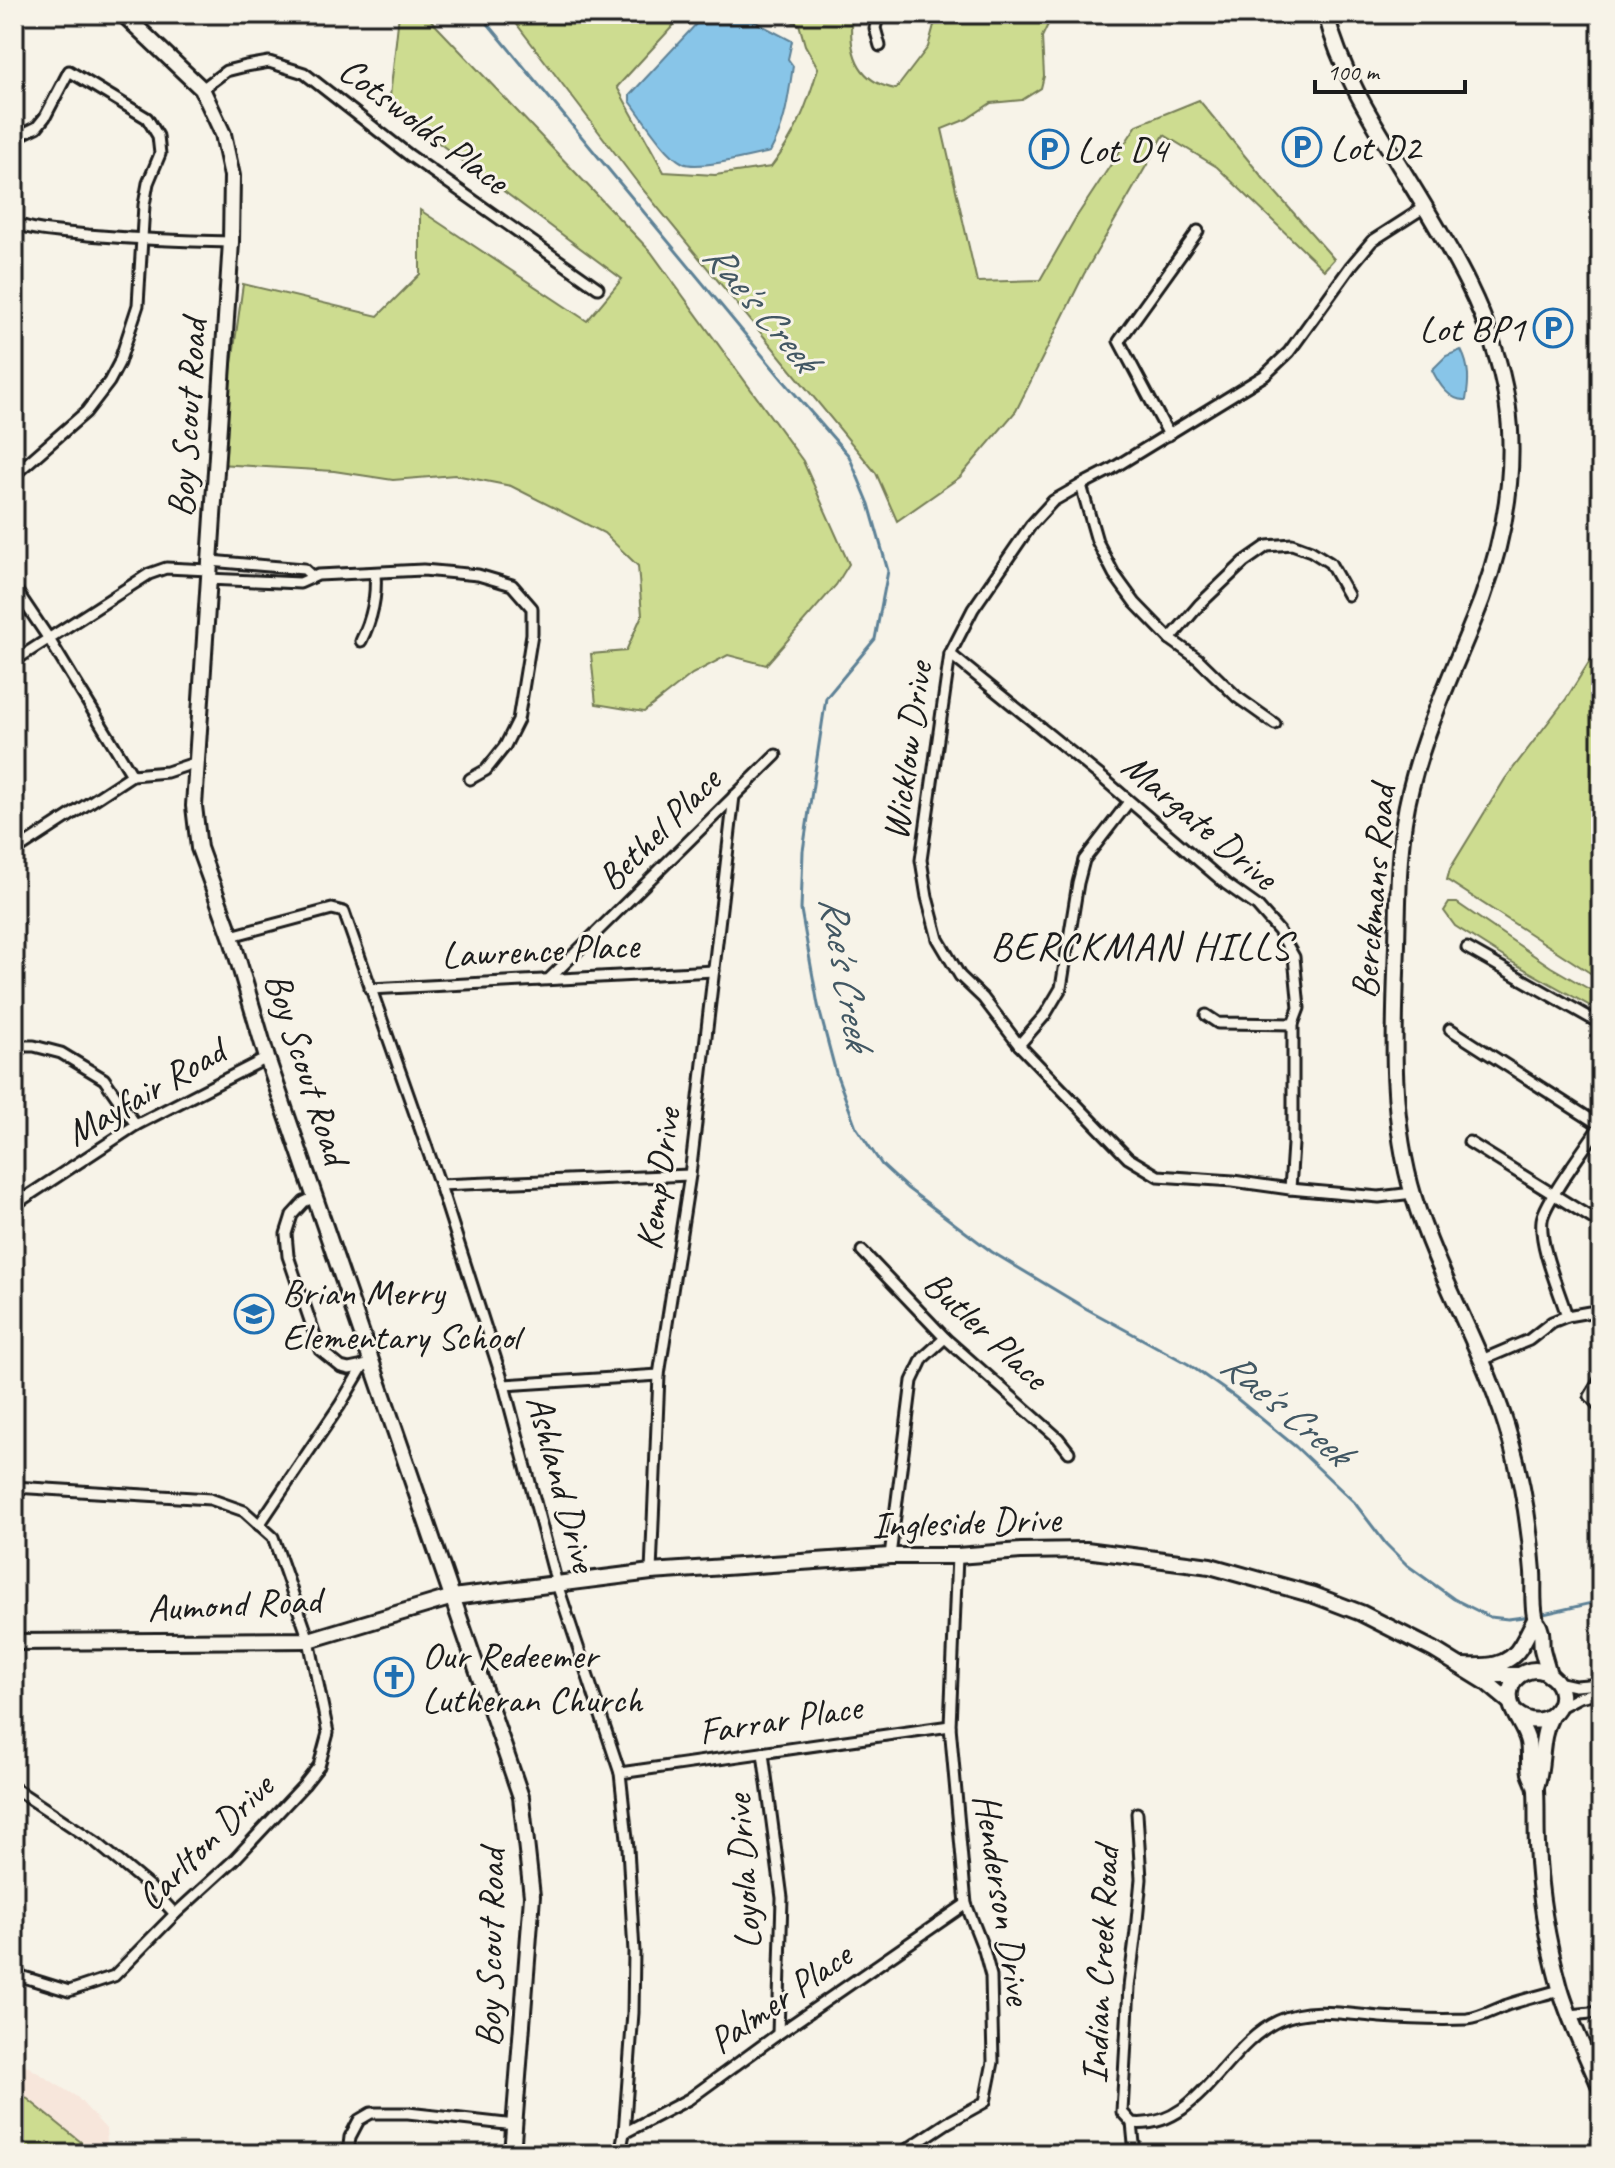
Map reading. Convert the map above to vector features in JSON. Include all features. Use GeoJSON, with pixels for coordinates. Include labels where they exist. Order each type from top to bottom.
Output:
{"type":"FeatureCollection","features":[{"type":"Feature","properties":{"kind":"street","name":"Boy Scout Road"},"geometry":{"type":"LineString","coordinates":[[123,14],[202,89],[223,134],[232,176],[231,242],[194,806],[199,848],[231,936],[267,1058],[368,1365],[453,1597],[521,1797],[532,1896],[512,2154]]}},
{"type":"Feature","properties":{"kind":"street"},"geometry":{"type":"LineString","coordinates":[[879,14],[875,28],[880,46]]}},
{"type":"Feature","properties":{"kind":"street","name":"Berckmans Road"},"geometry":{"type":"LineString","coordinates":[[1326,14],[1352,86],[1465,277],[1494,344],[1507,401],[1510,476],[1501,537],[1483,596],[1425,742],[1411,785],[1404,823],[1398,896],[1395,1068],[1399,1125],[1413,1193],[1428,1238],[1482,1360],[1511,1441],[1522,1486],[1533,1571],[1532,1625],[1527,1659],[1521,1674]]}},
{"type":"Feature","properties":{"kind":"street","name":"Cotswolds Place"},"geometry":{"type":"LineString","coordinates":[[202,89],[226,71],[269,62],[304,73],[409,155],[598,288]]}},
{"type":"Feature","properties":{"kind":"street"},"geometry":{"type":"LineString","coordinates":[[14,138],[37,127],[69,71],[147,118],[158,136],[160,154],[148,183],[144,205],[138,305],[129,338],[109,382],[86,412],[14,475]]}},
{"type":"Feature","properties":{"kind":"street","name":"Wicklow Drive"},"geometry":{"type":"LineString","coordinates":[[1413,1193],[1379,1197],[1158,1176],[1128,1158],[1019,1045],[983,998],[960,976],[938,939],[921,860],[950,654],[973,609],[1031,525],[1053,501],[1169,435],[1265,375],[1289,352],[1372,241],[1425,207]]}},
{"type":"Feature","properties":{"kind":"street"},"geometry":{"type":"LineString","coordinates":[[14,223],[50,231],[231,242]]}},
{"type":"Feature","properties":{"kind":"street"},"geometry":{"type":"LineString","coordinates":[[1169,435],[1119,341],[1198,231]]}},
{"type":"Feature","properties":{"kind":"street"},"geometry":{"type":"LineString","coordinates":[[1081,485],[1097,541],[1114,574],[1135,603],[1170,639],[1198,659],[1237,697],[1275,724]]}},
{"type":"Feature","properties":{"kind":"street"},"geometry":{"type":"LineString","coordinates":[[1170,639],[1200,604],[1244,562],[1267,546],[1292,544],[1311,551],[1330,563],[1348,595]]}},
{"type":"Feature","properties":{"kind":"street"},"geometry":{"type":"LineString","coordinates":[[14,661],[149,574],[166,568],[304,569],[313,577]]}},
{"type":"Feature","properties":{"kind":"street"},"geometry":{"type":"LineString","coordinates":[[209,570],[300,583],[318,575],[423,570],[478,575],[512,585],[532,608],[532,634],[518,720],[505,746],[486,770],[470,779]]}},
{"type":"Feature","properties":{"kind":"street"},"geometry":{"type":"LineString","coordinates":[[361,641],[371,621],[375,573]]}},
{"type":"Feature","properties":{"kind":"street"},"geometry":{"type":"LineString","coordinates":[[14,587],[132,775]]}},
{"type":"Feature","properties":{"kind":"street","name":"Margate Drive"},"geometry":{"type":"LineString","coordinates":[[950,654],[1099,775],[1226,884],[1257,906],[1279,931],[1294,957],[1299,1008],[1293,1024],[1290,1189]]}},
{"type":"Feature","properties":{"kind":"street","name":"Bethel Place"},"geometry":{"type":"LineString","coordinates":[[550,978],[776,755]]}},
{"type":"Feature","properties":{"kind":"street"},"geometry":{"type":"LineString","coordinates":[[14,852],[132,775],[167,772],[197,762]]}},
{"type":"Feature","properties":{"kind":"street","name":"Kemp Drive"},"geometry":{"type":"LineString","coordinates":[[651,1572],[659,1375],[690,1175],[734,796]]}},
{"type":"Feature","properties":{"kind":"street"},"geometry":{"type":"LineString","coordinates":[[1019,1045],[1045,1015],[1061,988],[1084,860],[1128,803]]}},
{"type":"Feature","properties":{"kind":"street","name":"Ashland Drive"},"geometry":{"type":"LineString","coordinates":[[231,936],[332,909],[344,912],[440,1185],[504,1385],[557,1584],[620,1773],[634,1952],[633,2013],[620,2154]]}},
{"type":"Feature","properties":{"kind":"street"},"geometry":{"type":"LineString","coordinates":[[1467,948],[1601,1024]]}},
{"type":"Feature","properties":{"kind":"street","name":"Lawrence Place"},"geometry":{"type":"LineString","coordinates":[[370,989],[714,971]]}},
{"type":"Feature","properties":{"kind":"street"},"geometry":{"type":"LineString","coordinates":[[1206,1015],[1218,1023],[1293,1024]]}},
{"type":"Feature","properties":{"kind":"street"},"geometry":{"type":"LineString","coordinates":[[1450,1029],[1601,1125],[1542,1217],[1543,1242],[1567,1316]]}},
{"type":"Feature","properties":{"kind":"street"},"geometry":{"type":"LineString","coordinates":[[14,1046],[34,1046],[61,1053],[104,1079],[136,1125]]}},
{"type":"Feature","properties":{"kind":"street","name":"Mayfair Road"},"geometry":{"type":"LineString","coordinates":[[14,1205],[136,1125],[267,1058]]}},
{"type":"Feature","properties":{"kind":"street"},"geometry":{"type":"LineString","coordinates":[[1469,1142],[1601,1224]]}},
{"type":"Feature","properties":{"kind":"street"},"geometry":{"type":"LineString","coordinates":[[440,1185],[690,1175]]}},
{"type":"Feature","properties":{"kind":"street"},"geometry":{"type":"LineString","coordinates":[[315,1197],[304,1202],[292,1215],[286,1234],[288,1256],[320,1350],[341,1367],[349,1369],[368,1365]]}},
{"type":"Feature","properties":{"kind":"street","name":"Butler Place"},"geometry":{"type":"LineString","coordinates":[[862,1251],[945,1338],[1058,1438],[1069,1452]]}},
{"type":"Feature","properties":{"kind":"street"},"geometry":{"type":"LineString","coordinates":[[1482,1360],[1529,1340],[1552,1322],[1584,1311],[1601,1310]]}},
{"type":"Feature","properties":{"kind":"street"},"geometry":{"type":"LineString","coordinates":[[890,1556],[912,1381],[923,1358],[945,1338]]}},
{"type":"Feature","properties":{"kind":"street"},"geometry":{"type":"LineString","coordinates":[[14,1487],[210,1499],[244,1511],[259,1525],[368,1365]]}},
{"type":"Feature","properties":{"kind":"street"},"geometry":{"type":"LineString","coordinates":[[504,1385],[659,1375]]}},
{"type":"Feature","properties":{"kind":"street"},"geometry":{"type":"LineString","coordinates":[[1600,1383],[1590,1396],[1601,1409]]}},
{"type":"Feature","properties":{"kind":"street","name":"Carlton Drive"},"geometry":{"type":"LineString","coordinates":[[14,1974],[69,1991],[114,1976],[234,1860],[319,1766],[328,1733],[309,1640],[273,1537],[259,1525]]}},
{"type":"Feature","properties":{"kind":"street","name":"Ingleside Drive"},"geometry":{"type":"LineString","coordinates":[[453,1597],[651,1572],[890,1556],[1086,1550],[1210,1566],[1314,1595],[1361,1613],[1462,1666],[1498,1690],[1513,1707]]}},
{"type":"Feature","properties":{"kind":"street","name":"Henderson Drive"},"geometry":{"type":"LineString","coordinates":[[900,2154],[985,2102],[993,2062],[991,1976],[966,1904],[950,1726],[957,1556]]}},
{"type":"Feature","properties":{"kind":"street","name":"Aumond Road"},"geometry":{"type":"LineString","coordinates":[[14,1642],[309,1640],[453,1597]]}},
{"type":"Feature","properties":{"kind":"street"},"geometry":{"type":"LineString","coordinates":[[1462,1666],[1486,1667],[1503,1663],[1517,1652],[1532,1625]]}},
{"type":"Feature","properties":{"kind":"street","name":"Berckmans Road"},"geometry":{"type":"LineString","coordinates":[[1532,1625],[1540,1629],[1542,1651],[1553,1678]]}},
{"type":"Feature","properties":{"kind":"street","name":"Ingleside Drive"},"geometry":{"type":"LineString","coordinates":[[1462,1666],[1490,1675],[1521,1674]]}},
{"type":"Feature","properties":{"kind":"street"},"geometry":{"type":"LineString","coordinates":[[1536,1787],[1530,1771],[1529,1743],[1513,1707],[1510,1690],[1513,1681],[1521,1674],[1536,1670],[1575,1686],[1601,1684]]}},
{"type":"Feature","properties":{"kind":"street"},"geometry":{"type":"LineString","coordinates":[[1553,1678],[1561,1692],[1542,1740],[1541,1771],[1536,1787],[1537,1846],[1543,1908],[1560,1990],[1601,2089]]}},
{"type":"Feature","properties":{"kind":"street"},"geometry":{"type":"LineString","coordinates":[[1513,1707],[1530,1721],[1538,1721],[1579,1697],[1601,1692]]}},
{"type":"Feature","properties":{"kind":"street","name":"Farrar Place"},"geometry":{"type":"LineString","coordinates":[[620,1773],[950,1726]]}},
{"type":"Feature","properties":{"kind":"street","name":"Loyola Drive"},"geometry":{"type":"LineString","coordinates":[[763,1753],[782,1898],[778,2034]]}},
{"type":"Feature","properties":{"kind":"street"},"geometry":{"type":"LineString","coordinates":[[14,1788],[97,1843],[150,1887],[175,1914]]}},
{"type":"Feature","properties":{"kind":"street","name":"Indian Creek Road"},"geometry":{"type":"LineString","coordinates":[[1137,1813],[1141,1879],[1129,1987],[1122,2112],[1132,2123],[1147,2124],[1171,2118],[1187,2107],[1257,2034],[1277,2021],[1304,2012],[1410,2019],[1471,2019],[1560,1990]]}},
{"type":"Feature","properties":{"kind":"street","name":"Palmer Place"},"geometry":{"type":"LineString","coordinates":[[624,2133],[689,2099],[966,1904]]}},
{"type":"Feature","properties":{"kind":"street"},"geometry":{"type":"LineString","coordinates":[[1570,2015],[1601,2012]]}},
{"type":"Feature","properties":{"kind":"street"},"geometry":{"type":"LineString","coordinates":[[348,2154],[350,2137],[359,2120],[371,2113],[408,2113],[515,2125]]}},
{"type":"Feature","properties":{"kind":"street"},"geometry":{"type":"LineString","coordinates":[[1132,2123],[1135,2154]]}},
{"type":"Feature","properties":{"kind":"shaded area"},"geometry":{"type":"Polygon","coordinates":[[[14,2058],[77,2097],[106,2129],[107,2144],[96,2154],[14,2154],[14,2058]]]}},
{"type":"Feature","properties":{"kind":"green space"},"geometry":{"type":"Polygon","coordinates":[[[399,14],[425,14],[651,252],[803,461],[849,564],[836,585],[766,665],[728,655],[692,674],[644,712],[596,704],[591,654],[626,651],[642,615],[638,566],[604,533],[511,486],[455,475],[393,480],[334,471],[218,464],[243,284],[378,316],[420,274],[420,210],[587,321],[622,279],[389,106],[399,14]]]}},
{"type":"Feature","properties":{"kind":"green space"},"geometry":{"type":"Polygon","coordinates":[[[509,14],[684,14],[617,87],[664,172],[715,175],[771,167],[794,132],[810,95],[818,68],[805,45],[799,24],[774,14],[852,14],[854,52],[863,72],[882,85],[896,89],[928,47],[937,14],[1053,14],[1042,37],[1044,76],[1041,88],[1022,100],[991,103],[967,119],[942,129],[977,282],[1040,280],[1075,219],[1137,125],[1199,100],[1334,259],[1324,270],[1217,167],[1164,135],[1084,274],[1016,411],[960,477],[897,521],[876,473],[640,186],[509,14]]]}},
{"type":"Feature","properties":{"kind":"green space"},"geometry":{"type":"Polygon","coordinates":[[[1601,643],[1601,980],[1447,880],[1450,869],[1505,779],[1566,699],[1601,643]]]}},
{"type":"Feature","properties":{"kind":"green space"},"geometry":{"type":"Polygon","coordinates":[[[1449,903],[1457,903],[1551,967],[1601,996],[1601,1012],[1455,926],[1444,911],[1449,903]]]}},
{"type":"Feature","properties":{"kind":"green space"},"geometry":{"type":"Polygon","coordinates":[[[14,2088],[81,2142],[76,2154],[14,2154],[14,2088]]]}},
{"type":"Feature","properties":{"kind":"water"},"geometry":{"type":"Polygon","coordinates":[[[714,14],[740,14],[792,41],[788,59],[793,66],[790,89],[783,120],[770,152],[725,162],[690,165],[676,159],[662,144],[630,101],[630,95],[698,22],[714,14]]]}},
{"type":"Feature","properties":{"kind":"water"},"geometry":{"type":"Polygon","coordinates":[[[1461,350],[1468,375],[1466,400],[1450,395],[1432,370],[1446,356],[1461,350]]]}},
{"type":"Feature","properties":{"kind":"waterway","name":"Rae's Creek"},"geometry":{"type":"LineString","coordinates":[[480,14],[849,456],[869,504],[888,571],[875,639],[826,698],[803,851],[801,910],[818,1005],[836,1073],[856,1127],[882,1165],[907,1188],[992,1252],[1188,1364],[1235,1397],[1296,1447],[1354,1502],[1386,1544],[1407,1565],[1454,1599],[1490,1617],[1508,1619],[1531,1616]]}},
{"type":"Feature","properties":{"kind":"waterway","name":"Rae's Creek"},"geometry":{"type":"LineString","coordinates":[[1539,1615],[1601,1601]]}},
{"type":"Feature","properties":{"kind":"place","name":"Lot D2"},"geometry":{"type":"Point","coordinates":[1302,147]}},
{"type":"Feature","properties":{"kind":"place","name":"Lot D4"},"geometry":{"type":"Point","coordinates":[1049,149]}},
{"type":"Feature","properties":{"kind":"place","name":"Lot BP1"},"geometry":{"type":"Point","coordinates":[1553,328]}},
{"type":"Feature","properties":{"kind":"place","name":"Brian Merry Elementary School"},"geometry":{"type":"Point","coordinates":[254,1314]}},
{"type":"Feature","properties":{"kind":"place","name":"Our Redeemer Lutheran Church"},"geometry":{"type":"Point","coordinates":[394,1677]}},
{"type":"Feature","properties":{"kind":"district","name":"BERCKMAN HILLS"},"geometry":{"type":"Point","coordinates":[1141,946]}}]}
